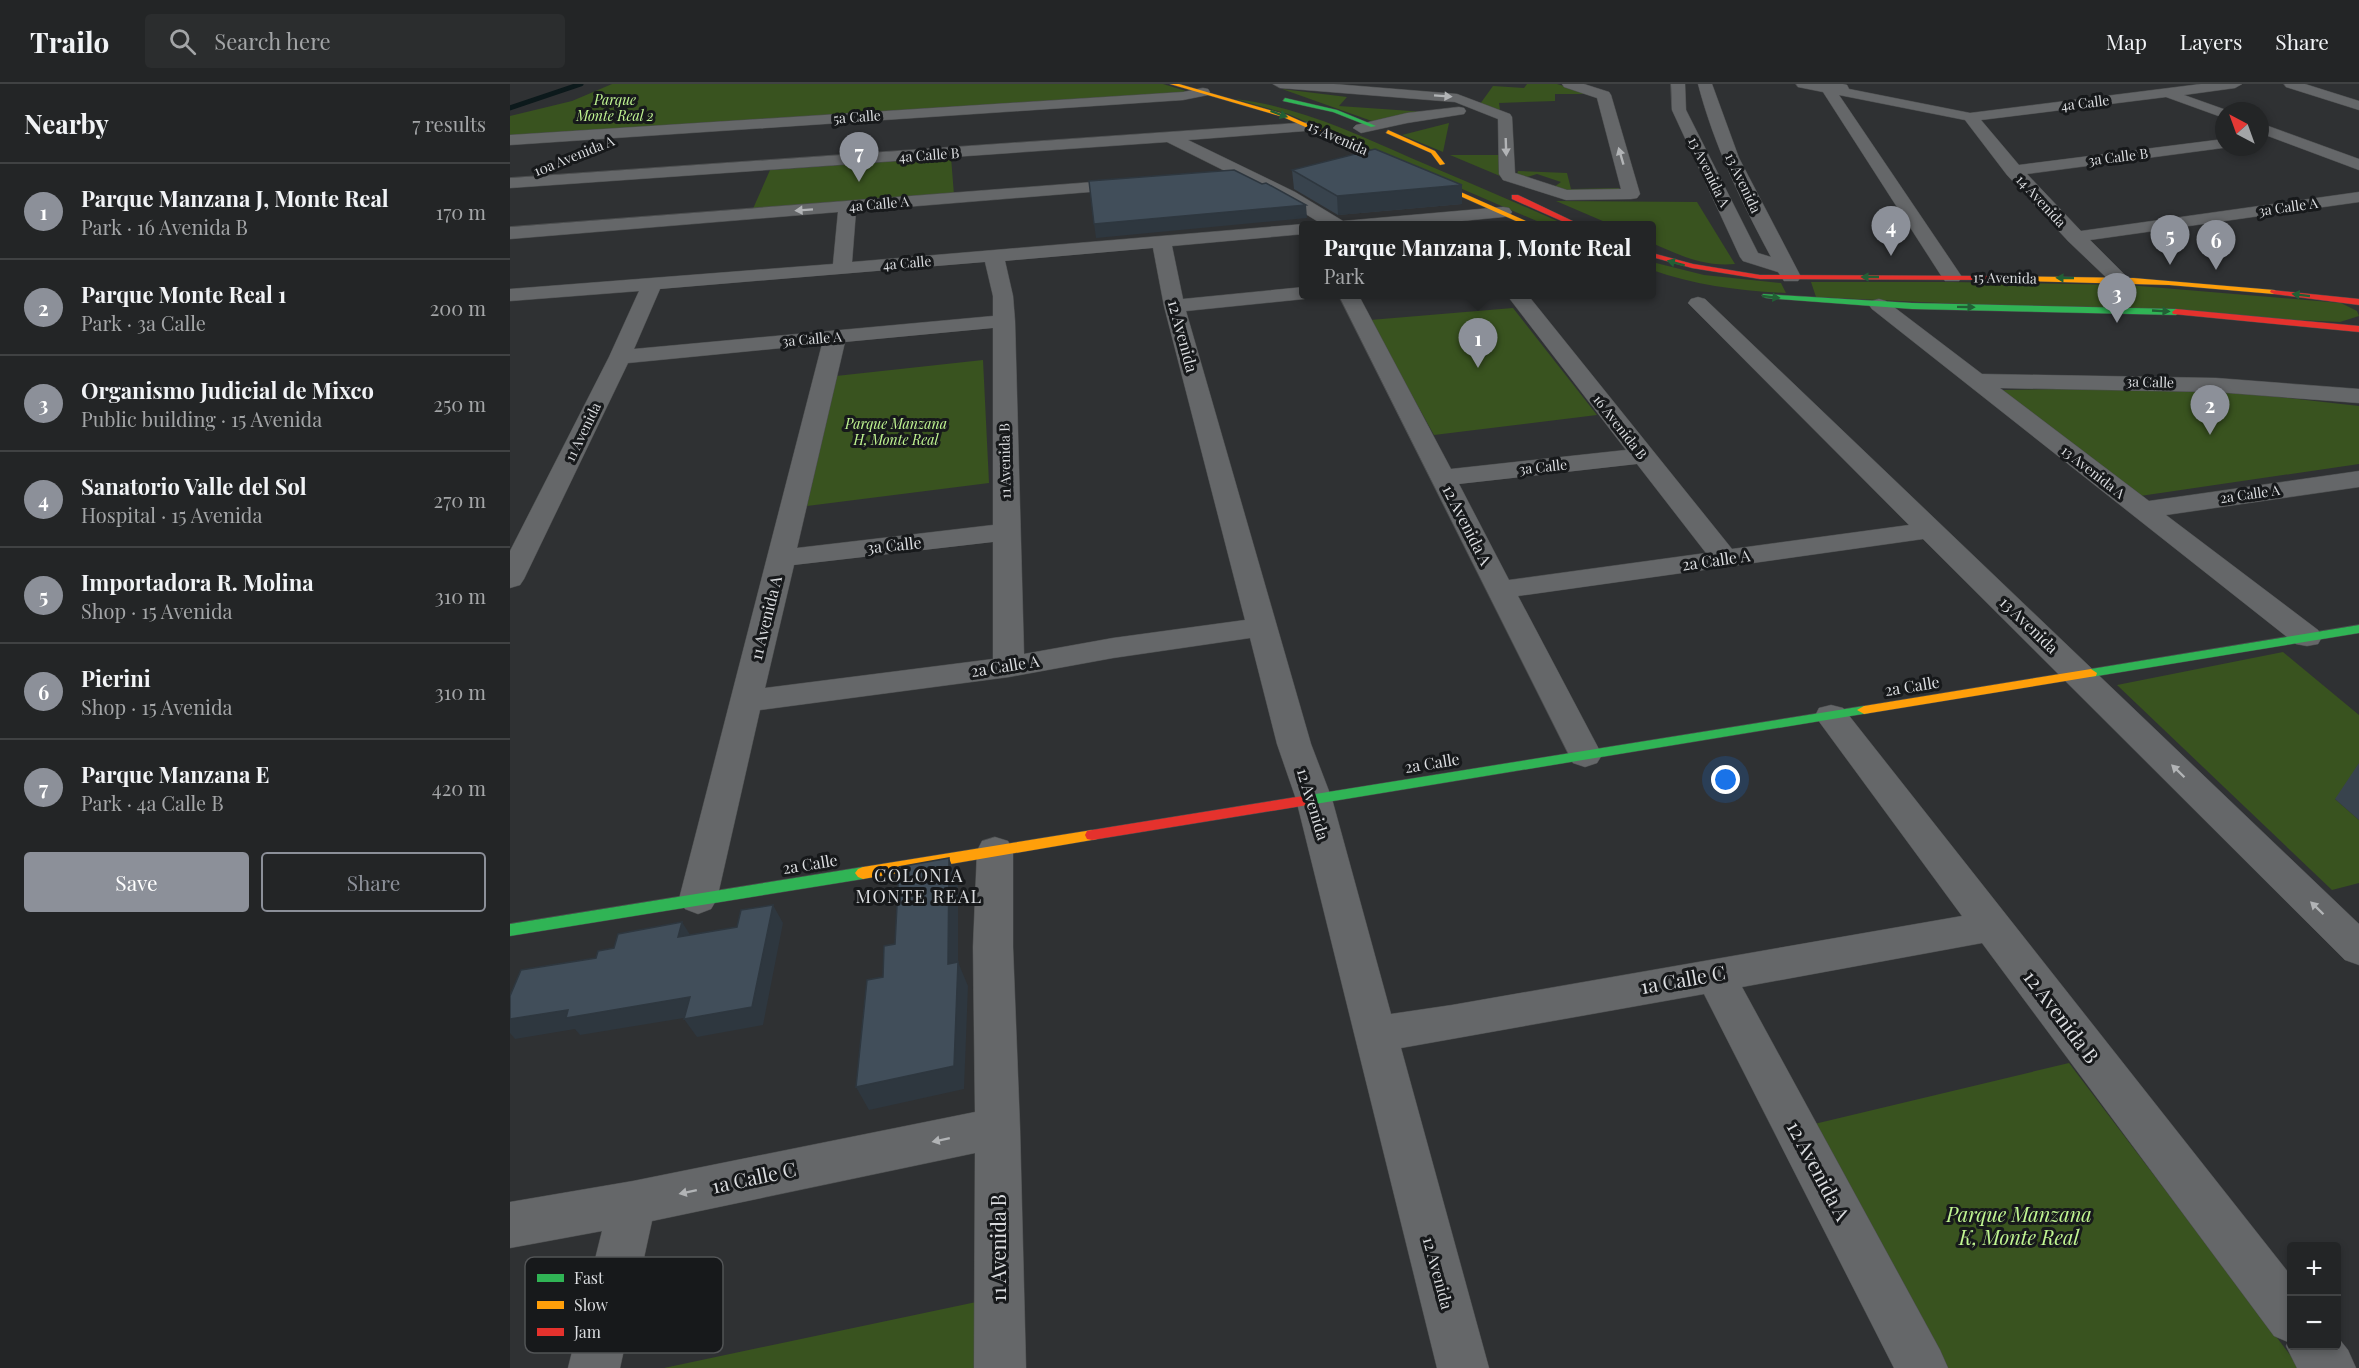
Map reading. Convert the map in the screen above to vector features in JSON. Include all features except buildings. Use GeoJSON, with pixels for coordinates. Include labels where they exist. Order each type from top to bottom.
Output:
{"type":"FeatureCollection","features":[{"type":"Feature","properties":{"kind":"main road"},"geometry":{"type":"LineString","coordinates":[[1173,84],[1203,92]]}},
{"type":"Feature","properties":{"kind":"main road","name":"15 Avenida"},"geometry":{"type":"LineString","coordinates":[[1203,92],[1281,94],[1374,130],[1447,167]]}},
{"type":"Feature","properties":{"kind":"main road","name":"15 Avenida"},"geometry":{"type":"LineString","coordinates":[[1203,92],[1259,107],[1313,127],[1524,221]]}},
{"type":"Feature","properties":{"kind":"main road"},"geometry":{"type":"LineString","coordinates":[[1506,193],[1571,221]]}},
{"type":"Feature","properties":{"kind":"main road","name":"15 Avenida"},"geometry":{"type":"LineString","coordinates":[[1656,256],[1677,264],[1716,271],[2119,279],[2212,284],[2359,302]]}},
{"type":"Feature","properties":{"kind":"main road"},"geometry":{"type":"LineString","coordinates":[[1789,273],[1799,300]]}},
{"type":"Feature","properties":{"kind":"main road","name":"15 Avenida"},"geometry":{"type":"LineString","coordinates":[[1753,295],[1879,305],[2158,311],[2264,318],[2359,329]]}},
{"type":"Feature","properties":{"kind":"main road","name":"2a Calle"},"geometry":{"type":"LineString","coordinates":[[510,930],[2359,629]]}},
{"type":"Feature","properties":{"kind":"street"},"geometry":{"type":"LineString","coordinates":[[1281,94],[1454,97],[1506,118],[1507,174],[1509,176],[1566,195],[1631,194],[1604,95],[1569,84]]}},
{"type":"Feature","properties":{"kind":"street","name":"13 Avenida A"},"geometry":{"type":"LineString","coordinates":[[1678,84],[1679,110],[1750,257],[1789,273]]}},
{"type":"Feature","properties":{"kind":"street","name":"13 Avenida"},"geometry":{"type":"LineString","coordinates":[[1705,84],[1727,148],[1773,246],[1789,273]]}},
{"type":"Feature","properties":{"kind":"street","name":"4a Calle"},"geometry":{"type":"LineString","coordinates":[[1803,84],[1970,117],[2235,84]]}},
{"type":"Feature","properties":{"kind":"street"},"geometry":{"type":"LineString","coordinates":[[1874,84],[1828,89],[1952,277]]}},
{"type":"Feature","properties":{"kind":"street"},"geometry":{"type":"LineString","coordinates":[[2144,84],[2215,111]]}},
{"type":"Feature","properties":{"kind":"street"},"geometry":{"type":"LineString","coordinates":[[2291,84],[2359,106]]}},
{"type":"Feature","properties":{"kind":"street","name":"5a Calle"},"geometry":{"type":"LineString","coordinates":[[510,140],[1183,96],[1203,92]]}},
{"type":"Feature","properties":{"kind":"street"},"geometry":{"type":"LineString","coordinates":[[1374,130],[1421,124],[1478,106]]}},
{"type":"Feature","properties":{"kind":"street"},"geometry":{"type":"LineString","coordinates":[[864,160],[878,115]]}},
{"type":"Feature","properties":{"kind":"street","name":"14 Avenida"},"geometry":{"type":"LineString","coordinates":[[1970,117],[2013,171],[2075,237],[2119,279]]}},
{"type":"Feature","properties":{"kind":"street","name":"4a Calle B"},"geometry":{"type":"LineString","coordinates":[[510,182],[864,160],[966,164],[1173,139],[1313,127]]}},
{"type":"Feature","properties":{"kind":"street","name":"10a Avenida A"},"geometry":{"type":"LineString","coordinates":[[581,153],[639,131]]}},
{"type":"Feature","properties":{"kind":"street"},"geometry":{"type":"LineString","coordinates":[[2269,131],[2359,165]]}},
{"type":"Feature","properties":{"kind":"street"},"geometry":{"type":"LineString","coordinates":[[2269,139],[2287,138]]}},
{"type":"Feature","properties":{"kind":"street"},"geometry":{"type":"LineString","coordinates":[[1173,139],[1247,175],[1332,221]]}},
{"type":"Feature","properties":{"kind":"street","name":"3a Calle B"},"geometry":{"type":"LineString","coordinates":[[2013,171],[2215,145]]}},
{"type":"Feature","properties":{"kind":"street"},"geometry":{"type":"LineString","coordinates":[[966,164],[967,197]]}},
{"type":"Feature","properties":{"kind":"street","name":"10a Avenida A"},"geometry":{"type":"LineString","coordinates":[[510,182],[550,165]]}},
{"type":"Feature","properties":{"kind":"street"},"geometry":{"type":"LineString","coordinates":[[738,215],[760,167]]}},
{"type":"Feature","properties":{"kind":"street"},"geometry":{"type":"LineString","coordinates":[[1212,178],[1247,175]]}},
{"type":"Feature","properties":{"kind":"street","name":"4a Calle A"},"geometry":{"type":"LineString","coordinates":[[510,232],[1154,183]]}},
{"type":"Feature","properties":{"kind":"street","name":"3a Calle A"},"geometry":{"type":"LineString","coordinates":[[2075,237],[2359,197]]}},
{"type":"Feature","properties":{"kind":"street"},"geometry":{"type":"LineString","coordinates":[[843,269],[842,253],[848,207]]}},
{"type":"Feature","properties":{"kind":"street"},"geometry":{"type":"LineString","coordinates":[[1460,221],[1503,212]]}},
{"type":"Feature","properties":{"kind":"street","name":"4a Calle"},"geometry":{"type":"LineString","coordinates":[[510,295],[1299,229]]}},
{"type":"Feature","properties":{"kind":"street","name":"12 Avenida"},"geometry":{"type":"LineString","coordinates":[[1161,240],[1174,306],[1294,744],[1314,799],[1463,1368]]}},
{"type":"Feature","properties":{"kind":"street","name":"11 Avenida B"},"geometry":{"type":"LineString","coordinates":[[995,255],[995,267],[1003,296],[1004,321],[1008,667]]}},
{"type":"Feature","properties":{"kind":"street","name":"11 Avenida"},"geometry":{"type":"LineString","coordinates":[[510,579],[620,357],[652,284]]}},
{"type":"Feature","properties":{"kind":"street"},"geometry":{"type":"LineString","coordinates":[[1174,306],[1299,294]]}},
{"type":"Feature","properties":{"kind":"street","name":"12 Avenida A"},"geometry":{"type":"LineString","coordinates":[[1351,299],[1585,755]]}},
{"type":"Feature","properties":{"kind":"street","name":"16 Avenida B"},"geometry":{"type":"LineString","coordinates":[[1520,299],[1725,559]]}},
{"type":"Feature","properties":{"kind":"street","name":"13 Avenida"},"geometry":{"type":"LineString","coordinates":[[1698,303],[2359,949]]}},
{"type":"Feature","properties":{"kind":"street","name":"13 Avenida A"},"geometry":{"type":"LineString","coordinates":[[1879,305],[2307,637]]}},
{"type":"Feature","properties":{"kind":"street","name":"3a Calle A"},"geometry":{"type":"LineString","coordinates":[[620,357],[1004,321]]}},
{"type":"Feature","properties":{"kind":"street","name":"11 Avenida A"},"geometry":{"type":"LineString","coordinates":[[698,899],[835,338]]}},
{"type":"Feature","properties":{"kind":"street","name":"3a Calle"},"geometry":{"type":"LineString","coordinates":[[1976,381],[2139,382],[2292,388],[2359,396]]}},
{"type":"Feature","properties":{"kind":"street","name":"3a Calle"},"geometry":{"type":"LineString","coordinates":[[1443,478],[1643,456]]}},
{"type":"Feature","properties":{"kind":"street","name":"2a Calle A"},"geometry":{"type":"LineString","coordinates":[[2142,510],[2359,479]]}},
{"type":"Feature","properties":{"kind":"street","name":"2a Calle A"},"geometry":{"type":"LineString","coordinates":[[1500,590],[1932,530]]}},
{"type":"Feature","properties":{"kind":"street","name":"3a Calle"},"geometry":{"type":"LineString","coordinates":[[781,558],[1006,532]]}},
{"type":"Feature","properties":{"kind":"street","name":"2a Calle A"},"geometry":{"type":"LineString","coordinates":[[746,701],[1008,667],[1113,648],[1263,627]]}},
{"type":"Feature","properties":{"kind":"street","name":"12 Avenida B"},"geometry":{"type":"LineString","coordinates":[[1831,716],[2287,1311]]}},
{"type":"Feature","properties":{"kind":"street","name":"11 Avenida B"},"geometry":{"type":"LineString","coordinates":[[995,851],[993,947],[998,1128],[1000,1368]]}},
{"type":"Feature","properties":{"kind":"street","name":"1a Calle C"},"geometry":{"type":"LineString","coordinates":[[1374,1034],[1452,1023],[1992,926]]}},
{"type":"Feature","properties":{"kind":"street","name":"12 Avenida A"},"geometry":{"type":"LineString","coordinates":[[1714,975],[1922,1368]]}},
{"type":"Feature","properties":{"kind":"street","name":"1a Calle C"},"geometry":{"type":"LineString","coordinates":[[510,1225],[633,1203],[998,1128]]}},
{"type":"Feature","properties":{"kind":"street"},"geometry":{"type":"LineString","coordinates":[[620,1257],[633,1203]]}},
{"type":"Feature","properties":{"kind":"street"},"geometry":{"type":"LineString","coordinates":[[2316,1350],[2330,1368]]}},
{"type":"Feature","properties":{"kind":"street"},"geometry":{"type":"LineString","coordinates":[[594,1368],[598,1353]]}},
{"type":"Feature","properties":{"kind":"green space","name":"Parque Monte Real 2"},"geometry":{"type":"Polygon","coordinates":[[[612,84],[1163,84],[1196,94],[510,139],[510,116],[572,101],[612,84]]]}},
{"type":"Feature","properties":{"kind":"green space"},"geometry":{"type":"Polygon","coordinates":[[[1527,84],[1557,84],[1591,94],[1555,94],[1555,101],[1499,103],[1500,110],[1480,104],[1493,86],[1524,88],[1527,84]]]}},
{"type":"Feature","properties":{"kind":"green space"},"geometry":{"type":"Polygon","coordinates":[[[1282,89],[1347,97],[1339,106],[1440,113],[1383,125],[1282,89]]]}},
{"type":"Feature","properties":{"kind":"green space"},"geometry":{"type":"Polygon","coordinates":[[[1235,99],[1281,108],[1325,122],[1557,221],[1537,221],[1288,114],[1235,99]]]}},
{"type":"Feature","properties":{"kind":"green space"},"geometry":{"type":"Polygon","coordinates":[[[1449,123],[1443,152],[1402,135],[1449,123]]]}},
{"type":"Feature","properties":{"kind":"green space"},"geometry":{"type":"Polygon","coordinates":[[[1450,155],[1501,155],[1500,176],[1450,155]]]}},
{"type":"Feature","properties":{"kind":"green space"},"geometry":{"type":"Polygon","coordinates":[[[951,157],[954,195],[752,211],[770,170],[951,157]]]}},
{"type":"Feature","properties":{"kind":"green space"},"geometry":{"type":"Polygon","coordinates":[[[1518,171],[1567,173],[1571,189],[1619,188],[1619,192],[1566,191],[1554,187],[1561,182],[1537,174],[1527,177],[1517,174],[1518,171]]]}},
{"type":"Feature","properties":{"kind":"green space"},"geometry":{"type":"Polygon","coordinates":[[[1556,201],[1697,202],[1735,264],[1702,262],[1656,245],[1656,221],[1603,221],[1556,201]]]}},
{"type":"Feature","properties":{"kind":"green space"},"geometry":{"type":"Polygon","coordinates":[[[1656,263],[1704,275],[1781,283],[1786,293],[1735,289],[1684,280],[1656,271],[1656,263]]]}},
{"type":"Feature","properties":{"kind":"green space"},"geometry":{"type":"Polygon","coordinates":[[[1811,282],[2127,285],[2341,303],[2357,311],[2359,316],[2340,322],[1816,297],[1811,282]]]}},
{"type":"Feature","properties":{"kind":"green space"},"geometry":{"type":"Polygon","coordinates":[[[1513,308],[1597,415],[1434,435],[1370,320],[1513,308]]]}},
{"type":"Feature","properties":{"kind":"green space","name":"Parque Manzana H, Monte Real"},"geometry":{"type":"Polygon","coordinates":[[[983,360],[989,483],[807,506],[836,376],[983,360]]]}},
{"type":"Feature","properties":{"kind":"green space"},"geometry":{"type":"Polygon","coordinates":[[[2105,388],[2235,392],[2359,406],[2359,464],[2140,496],[2002,390],[2105,388]]]}},
{"type":"Feature","properties":{"kind":"green space"},"geometry":{"type":"Polygon","coordinates":[[[2283,652],[2359,715],[2359,794],[2335,799],[2359,820],[2359,883],[2332,890],[2117,685],[2283,652]]]}},
{"type":"Feature","properties":{"kind":"green space","name":"Parque Manzana K, Monte Real"},"geometry":{"type":"Polygon","coordinates":[[[2069,1063],[2300,1368],[1940,1368],[1806,1126],[2069,1063]]]}},
{"type":"Feature","properties":{"kind":"green space"},"geometry":{"type":"Polygon","coordinates":[[[981,1301],[982,1368],[664,1368],[981,1301]]]}},
{"type":"Feature","properties":{"kind":"waterway"},"geometry":{"type":"LineString","coordinates":[[510,108],[581,84]]}},
{"type":"Feature","properties":{"kind":"traffic: fast"},"geometry":{"type":"LineString","coordinates":[[1285,100],[1335,111],[1373,126]]}},
{"type":"Feature","properties":{"kind":"traffic: fast"},"geometry":{"type":"LineString","coordinates":[[1766,296],[1912,306],[2176,312]]}},
{"type":"Feature","properties":{"kind":"traffic: fast"},"geometry":{"type":"LineString","coordinates":[[2091,673],[2359,629]]}},
{"type":"Feature","properties":{"kind":"traffic: fast"},"geometry":{"type":"LineString","coordinates":[[1303,801],[1864,710]]}},
{"type":"Feature","properties":{"kind":"traffic: fast"},"geometry":{"type":"LineString","coordinates":[[510,930],[863,873]]}},
{"type":"Feature","properties":{"kind":"traffic: slow"},"geometry":{"type":"LineString","coordinates":[[1173,84],[1285,116],[1523,221]]}},
{"type":"Feature","properties":{"kind":"traffic: slow"},"geometry":{"type":"LineString","coordinates":[[1388,132],[1433,152],[1442,164]]}},
{"type":"Feature","properties":{"kind":"traffic: slow"},"geometry":{"type":"LineString","coordinates":[[1992,278],[2169,283],[2274,292]]}},
{"type":"Feature","properties":{"kind":"traffic: slow"},"geometry":{"type":"LineString","coordinates":[[1864,710],[2091,673]]}},
{"type":"Feature","properties":{"kind":"traffic: slow"},"geometry":{"type":"LineString","coordinates":[[863,873],[1092,835]]}},
{"type":"Feature","properties":{"kind":"traffic: jam"},"geometry":{"type":"LineString","coordinates":[[1515,197],[1569,221]]}},
{"type":"Feature","properties":{"kind":"traffic: jam"},"geometry":{"type":"LineString","coordinates":[[1656,256],[1692,266],[1760,277],[1992,278]]}},
{"type":"Feature","properties":{"kind":"traffic: jam"},"geometry":{"type":"LineString","coordinates":[[2274,292],[2359,302]]}},
{"type":"Feature","properties":{"kind":"traffic: jam"},"geometry":{"type":"LineString","coordinates":[[2176,312],[2359,329]]}},
{"type":"Feature","properties":{"kind":"traffic: jam"},"geometry":{"type":"LineString","coordinates":[[1092,835],[1303,801]]}},
{"type":"Feature","properties":{"kind":"place","name":"Parque Manzana E"},"geometry":{"type":"Point","coordinates":[859,182]}},
{"type":"Feature","properties":{"kind":"place","name":"Sanatorio Valle del Sol"},"geometry":{"type":"Point","coordinates":[1891,256]}},
{"type":"Feature","properties":{"kind":"place","name":"Importadora R. Molina"},"geometry":{"type":"Point","coordinates":[2170,265]}},
{"type":"Feature","properties":{"kind":"place","name":"Pierini"},"geometry":{"type":"Point","coordinates":[2216,270]}},
{"type":"Feature","properties":{"kind":"place","name":"Organismo Judicial de Mixco"},"geometry":{"type":"Point","coordinates":[2117,323]}},
{"type":"Feature","properties":{"kind":"place","name":"Parque Manzana J, Monte Real"},"geometry":{"type":"Point","coordinates":[1478,368]}},
{"type":"Feature","properties":{"kind":"place","name":"Parque Monte Real 1"},"geometry":{"type":"Point","coordinates":[2210,435]}},
{"type":"Feature","properties":{"kind":"district","name":"COLONIA MONTE REAL"},"geometry":{"type":"Point","coordinates":[919,886]}}]}
